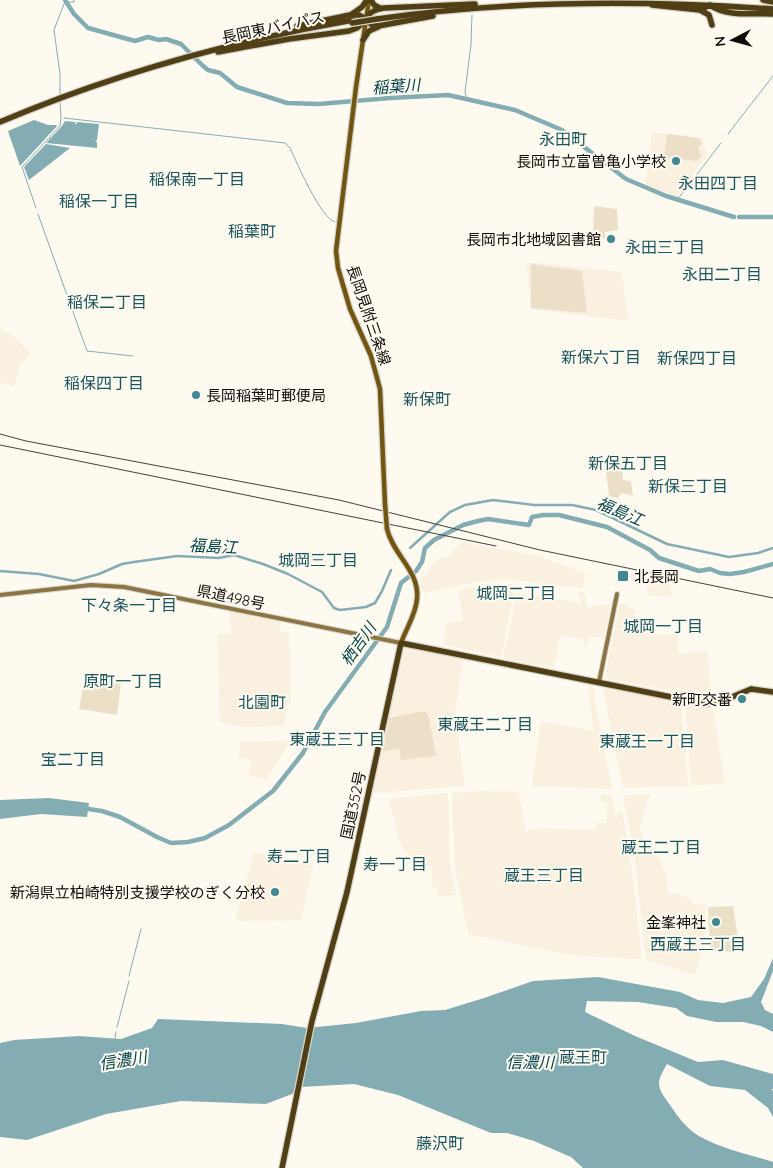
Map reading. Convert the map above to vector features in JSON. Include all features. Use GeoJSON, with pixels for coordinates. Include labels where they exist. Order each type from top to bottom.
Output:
{"type":"FeatureCollection","features":[{"type":"Feature","properties":{"kind":"highway"},"geometry":{"type":"LineString","coordinates":[[351,19],[369,0],[375,6],[384,8],[474,6]]}},
{"type":"Feature","properties":{"kind":"highway","name":"長岡東バイパス"},"geometry":{"type":"LineString","coordinates":[[0,122],[171,61],[237,44],[351,19],[540,0]]}},
{"type":"Feature","properties":{"kind":"highway"},"geometry":{"type":"LineString","coordinates":[[763,0],[773,2]]}},
{"type":"Feature","properties":{"kind":"highway","name":"長岡東バイパス"},"geometry":{"type":"LineString","coordinates":[[474,6],[570,2],[694,1],[726,6],[773,8]]}},
{"type":"Feature","properties":{"kind":"highway"},"geometry":{"type":"LineString","coordinates":[[570,2],[646,4],[700,10],[709,15],[712,22],[716,12],[726,6]]}},
{"type":"Feature","properties":{"kind":"highway"},"geometry":{"type":"LineString","coordinates":[[700,10],[710,5],[718,10],[726,6],[773,14]]}},
{"type":"Feature","properties":{"kind":"highway"},"geometry":{"type":"LineString","coordinates":[[362,41],[369,30],[385,25],[474,6]]}},
{"type":"Feature","properties":{"kind":"highway"},"geometry":{"type":"LineString","coordinates":[[349,31],[359,27],[368,15],[374,11],[384,8]]}},
{"type":"Feature","properties":{"kind":"highway"},"geometry":{"type":"LineString","coordinates":[[351,19],[359,15],[374,26],[385,25]]}},
{"type":"Feature","properties":{"kind":"highway","name":"長岡東バイパス"},"geometry":{"type":"LineString","coordinates":[[0,126],[61,100],[120,80],[210,54],[351,19]]}},
{"type":"Feature","properties":{"kind":"highway"},"geometry":{"type":"LineString","coordinates":[[218,52],[288,39],[349,31],[358,32],[362,41]]}},
{"type":"Feature","properties":{"kind":"highway"},"geometry":{"type":"LineString","coordinates":[[401,643],[711,704],[735,697],[751,689],[773,692]]}},
{"type":"Feature","properties":{"kind":"highway","name":"国道352号"},"geometry":{"type":"LineString","coordinates":[[282,1168],[312,1021],[338,927],[401,643]]}},
{"type":"Feature","properties":{"kind":"main road"},"geometry":{"type":"LineString","coordinates":[[362,41],[369,0]]}},
{"type":"Feature","properties":{"kind":"main road","name":"長岡見附三条線"},"geometry":{"type":"LineString","coordinates":[[362,41],[336,244],[336,257],[350,309],[371,356],[380,389],[387,529],[393,547],[416,583],[416,604],[401,643]]}},
{"type":"Feature","properties":{"kind":"main road","name":"県道498号"},"geometry":{"type":"LineString","coordinates":[[0,595],[91,585],[124,586],[401,643]]}},
{"type":"Feature","properties":{"kind":"main road"},"geometry":{"type":"LineString","coordinates":[[599,682],[617,594]]}},
{"type":"Feature","properties":{"kind":"shaded area","name":"長岡市立富曽亀小学校"},"geometry":{"type":"Polygon","coordinates":[[[652,132],[702,138],[707,156],[677,197],[645,185],[652,132]]]}},
{"type":"Feature","properties":{"kind":"shaded area"},"geometry":{"type":"Polygon","coordinates":[[[667,134],[699,138],[702,144],[698,147],[701,157],[696,161],[664,157],[667,134]]]}},
{"type":"Feature","properties":{"kind":"shaded area"},"geometry":{"type":"Polygon","coordinates":[[[594,206],[617,209],[618,230],[605,232],[605,238],[593,238],[594,206]]]}},
{"type":"Feature","properties":{"kind":"shaded area"},"geometry":{"type":"Polygon","coordinates":[[[526,262],[622,272],[628,321],[531,309],[526,262]]]}},
{"type":"Feature","properties":{"kind":"shaded area"},"geometry":{"type":"Polygon","coordinates":[[[531,264],[582,271],[587,313],[531,308],[531,264]]]}},
{"type":"Feature","properties":{"kind":"shaded area"},"geometry":{"type":"Polygon","coordinates":[[[0,328],[13,336],[31,353],[21,364],[14,387],[0,382],[0,328]]]}},
{"type":"Feature","properties":{"kind":"shaded area"},"geometry":{"type":"Polygon","coordinates":[[[605,463],[622,464],[623,480],[631,481],[633,496],[622,493],[618,498],[609,496],[605,463]]]}},
{"type":"Feature","properties":{"kind":"shaded area"},"geometry":{"type":"Polygon","coordinates":[[[461,542],[538,556],[585,573],[583,588],[501,579],[476,582],[425,593],[421,589],[420,580],[438,559],[448,557],[461,542]]]}},
{"type":"Feature","properties":{"kind":"shaded area"},"geometry":{"type":"Polygon","coordinates":[[[650,580],[670,584],[671,596],[648,596],[647,591],[650,580]]]}},
{"type":"Feature","properties":{"kind":"shaded area"},"geometry":{"type":"Polygon","coordinates":[[[493,584],[514,584],[515,589],[501,657],[443,645],[447,623],[463,621],[459,590],[493,584]]]}},
{"type":"Feature","properties":{"kind":"shaded area"},"geometry":{"type":"Polygon","coordinates":[[[578,591],[584,592],[587,606],[611,604],[604,637],[588,638],[588,647],[584,647],[583,639],[560,636],[554,668],[503,658],[517,593],[581,603],[578,591]]]}},
{"type":"Feature","properties":{"kind":"shaded area"},"geometry":{"type":"Polygon","coordinates":[[[620,603],[628,605],[628,608],[635,609],[632,624],[655,623],[657,635],[677,635],[679,654],[707,651],[712,698],[608,679],[605,676],[620,603]]]}},
{"type":"Feature","properties":{"kind":"shaded area"},"geometry":{"type":"Polygon","coordinates":[[[230,611],[280,621],[280,632],[289,632],[291,704],[288,705],[284,726],[239,727],[220,721],[217,634],[231,634],[230,611]]]}},
{"type":"Feature","properties":{"kind":"shaded area"},"geometry":{"type":"Polygon","coordinates":[[[405,648],[462,659],[463,661],[455,711],[464,786],[374,793],[372,790],[402,650],[405,648]]]}},
{"type":"Feature","properties":{"kind":"shaded area"},"geometry":{"type":"Polygon","coordinates":[[[85,677],[121,683],[117,715],[79,709],[85,677]]]}},
{"type":"Feature","properties":{"kind":"shaded area"},"geometry":{"type":"Polygon","coordinates":[[[587,683],[592,684],[612,789],[532,786],[540,721],[594,731],[587,683]]]}},
{"type":"Feature","properties":{"kind":"shaded area"},"geometry":{"type":"Polygon","coordinates":[[[605,687],[681,703],[688,786],[623,788],[603,689],[605,687]]]}},
{"type":"Feature","properties":{"kind":"shaded area"},"geometry":{"type":"Polygon","coordinates":[[[685,704],[713,709],[725,783],[691,786],[685,704]]]}},
{"type":"Feature","properties":{"kind":"shaded area"},"geometry":{"type":"Polygon","coordinates":[[[424,711],[428,714],[436,756],[401,760],[399,749],[383,751],[389,718],[424,711]]]}},
{"type":"Feature","properties":{"kind":"shaded area"},"geometry":{"type":"Polygon","coordinates":[[[291,740],[267,779],[248,775],[251,760],[238,757],[241,742],[291,740]]]}},
{"type":"Feature","properties":{"kind":"shaded area"},"geometry":{"type":"Polygon","coordinates":[[[483,791],[516,792],[519,794],[526,831],[541,828],[596,830],[597,823],[607,823],[607,802],[601,802],[601,794],[612,795],[615,813],[622,811],[629,847],[642,958],[570,955],[468,934],[455,868],[452,795],[453,793],[483,791]]]}},
{"type":"Feature","properties":{"kind":"shaded area"},"geometry":{"type":"Polygon","coordinates":[[[448,793],[450,863],[456,895],[438,897],[436,887],[432,887],[432,865],[420,865],[419,856],[409,856],[407,851],[404,852],[389,799],[448,793]]]}},
{"type":"Feature","properties":{"kind":"shaded area"},"geometry":{"type":"Polygon","coordinates":[[[651,794],[640,827],[643,838],[657,854],[665,872],[669,894],[679,893],[680,897],[688,896],[688,900],[692,899],[692,904],[706,905],[705,930],[696,975],[646,960],[634,851],[623,797],[626,795],[651,794]]]}},
{"type":"Feature","properties":{"kind":"shaded area","name":"新潟県立柏崎特別支援学校のぎく分校"},"geometry":{"type":"Polygon","coordinates":[[[254,852],[313,865],[301,920],[235,921],[254,852]]]}},
{"type":"Feature","properties":{"kind":"shaded area"},"geometry":{"type":"Polygon","coordinates":[[[733,906],[740,952],[710,951],[708,907],[733,906]]]}},
{"type":"Feature","properties":{"kind":"water"},"geometry":{"type":"Polygon","coordinates":[[[34,120],[57,126],[20,166],[8,131],[34,120]]]}},
{"type":"Feature","properties":{"kind":"water"},"geometry":{"type":"Polygon","coordinates":[[[65,121],[75,122],[76,125],[77,122],[99,124],[97,140],[95,141],[97,142],[97,148],[46,143],[65,121]]]}},
{"type":"Feature","properties":{"kind":"water"},"geometry":{"type":"Polygon","coordinates":[[[46,144],[70,148],[29,180],[24,167],[46,144]]]}},
{"type":"Feature","properties":{"kind":"water"},"geometry":{"type":"Polygon","coordinates":[[[49,798],[89,803],[87,817],[41,814],[0,819],[0,800],[49,798]]]}},
{"type":"Feature","properties":{"kind":"water","name":"信濃川"},"geometry":{"type":"Polygon","coordinates":[[[773,958],[773,971],[761,1002],[765,1010],[773,1014],[773,1032],[761,1026],[743,1022],[716,1022],[687,1016],[676,1008],[638,1002],[587,1001],[585,1012],[635,1036],[698,1062],[723,1060],[773,1074],[773,1089],[771,1089],[773,1091],[773,1117],[768,1108],[745,1090],[710,1086],[667,1064],[659,1085],[662,1094],[676,1114],[695,1133],[716,1144],[773,1162],[773,1168],[583,1168],[571,1157],[534,1141],[507,1133],[491,1133],[398,1095],[354,1084],[301,1087],[292,1094],[266,1104],[181,1101],[106,1114],[27,1140],[0,1137],[0,1043],[14,1040],[79,1036],[121,1039],[152,1028],[158,1019],[282,1024],[307,1028],[356,1023],[421,1011],[445,1010],[533,981],[598,977],[680,992],[698,1000],[723,1003],[751,997],[764,979],[773,958]]]}},
{"type":"Feature","properties":{"kind":"waterway","name":"稲葉川"},"geometry":{"type":"LineString","coordinates":[[65,0],[74,14],[88,28],[135,41],[148,37],[159,40],[166,39],[181,44],[208,70],[220,73],[237,87],[287,103],[319,104],[448,95],[515,110],[562,130],[626,179],[666,196],[734,217]]}},
{"type":"Feature","properties":{"kind":"waterway"},"geometry":{"type":"LineString","coordinates":[[60,95],[60,74],[54,30],[65,2],[74,2],[74,0]]}},
{"type":"Feature","properties":{"kind":"waterway"},"geometry":{"type":"LineString","coordinates":[[467,100],[465,92],[471,44],[472,15]]}},
{"type":"Feature","properties":{"kind":"waterway"},"geometry":{"type":"LineString","coordinates":[[728,134],[773,76]]}},
{"type":"Feature","properties":{"kind":"waterway"},"geometry":{"type":"LineString","coordinates":[[36,208],[22,167],[60,126],[60,102]]}},
{"type":"Feature","properties":{"kind":"waterway"},"geometry":{"type":"LineString","coordinates":[[64,118],[285,143],[290,148],[316,201],[329,219],[335,222]]}},
{"type":"Feature","properties":{"kind":"waterway"},"geometry":{"type":"LineString","coordinates":[[677,200],[721,143]]}},
{"type":"Feature","properties":{"kind":"waterway"},"geometry":{"type":"LineString","coordinates":[[38,214],[87,351],[133,356]]}},
{"type":"Feature","properties":{"kind":"waterway","name":"稲葉川"},"geometry":{"type":"LineString","coordinates":[[739,217],[773,217]]}},
{"type":"Feature","properties":{"kind":"waterway","name":"福島江"},"geometry":{"type":"LineString","coordinates":[[410,548],[450,512],[465,505],[493,500],[534,505],[572,505],[596,510],[667,544],[729,557],[758,553],[773,548]]}},
{"type":"Feature","properties":{"kind":"waterway","name":"栖吉川"},"geometry":{"type":"LineString","coordinates":[[82,808],[102,811],[120,817],[171,843],[205,838],[229,825],[273,791],[303,753],[325,712],[387,627],[401,583],[416,571],[422,562],[425,548],[434,540],[463,525],[488,519],[529,525],[532,517],[559,515],[607,527],[650,550],[659,558],[699,571],[710,569],[730,574],[773,564]]}},
{"type":"Feature","properties":{"kind":"waterway","name":"福島江"},"geometry":{"type":"LineString","coordinates":[[0,571],[39,574],[74,581],[99,574],[122,564],[134,562],[177,556],[219,558],[234,555],[288,574],[322,592],[334,608],[340,610],[366,607],[375,603],[391,570]]}},
{"type":"Feature","properties":{"kind":"waterway"},"geometry":{"type":"LineString","coordinates":[[129,976],[141,929]]}},
{"type":"Feature","properties":{"kind":"waterway"},"geometry":{"type":"LineString","coordinates":[[117,1027],[129,981]]}},
{"type":"Feature","properties":{"kind":"waterway"},"geometry":{"type":"LineString","coordinates":[[115,1038],[116,1032]]}},
{"type":"Feature","properties":{"kind":"railway"},"geometry":{"type":"LineString","coordinates":[[0,434],[26,441],[339,500],[540,550],[773,598]]}},
{"type":"Feature","properties":{"kind":"railway"},"geometry":{"type":"LineString","coordinates":[[0,445],[496,546]]}},
{"type":"Feature","properties":{"kind":"place","name":"長岡市立富曽亀小学校"},"geometry":{"type":"Point","coordinates":[676,161]}},
{"type":"Feature","properties":{"kind":"place","name":"長岡市北地域図書館"},"geometry":{"type":"Point","coordinates":[611,239]}},
{"type":"Feature","properties":{"kind":"place","name":"長岡稲葉町郵便局"},"geometry":{"type":"Point","coordinates":[196,395]}},
{"type":"Feature","properties":{"kind":"place","name":"北長岡"},"geometry":{"type":"Point","coordinates":[623,576]}},
{"type":"Feature","properties":{"kind":"place","name":"新町交番"},"geometry":{"type":"Point","coordinates":[742,699]}},
{"type":"Feature","properties":{"kind":"place","name":"新潟県立柏崎特別支援学校のぎく分校"},"geometry":{"type":"Point","coordinates":[275,892]}},
{"type":"Feature","properties":{"kind":"place","name":"金峯神社"},"geometry":{"type":"Point","coordinates":[716,922]}},
{"type":"Feature","properties":{"kind":"district","name":"永田町"},"geometry":{"type":"Point","coordinates":[563,139]}},
{"type":"Feature","properties":{"kind":"district","name":"稲保南一丁目"},"geometry":{"type":"Point","coordinates":[197,179]}},
{"type":"Feature","properties":{"kind":"district","name":"永田四丁目"},"geometry":{"type":"Point","coordinates":[718,183]}},
{"type":"Feature","properties":{"kind":"district","name":"稲保一丁目"},"geometry":{"type":"Point","coordinates":[99,201]}},
{"type":"Feature","properties":{"kind":"district","name":"稲葉町"},"geometry":{"type":"Point","coordinates":[252,231]}},
{"type":"Feature","properties":{"kind":"district","name":"永田三丁目"},"geometry":{"type":"Point","coordinates":[665,247]}},
{"type":"Feature","properties":{"kind":"district","name":"永田二丁目"},"geometry":{"type":"Point","coordinates":[722,274]}},
{"type":"Feature","properties":{"kind":"district","name":"稲保二丁目"},"geometry":{"type":"Point","coordinates":[107,302]}},
{"type":"Feature","properties":{"kind":"district","name":"新保六丁目"},"geometry":{"type":"Point","coordinates":[601,357]}},
{"type":"Feature","properties":{"kind":"district","name":"新保四丁目"},"geometry":{"type":"Point","coordinates":[697,358]}},
{"type":"Feature","properties":{"kind":"district","name":"稲保四丁目"},"geometry":{"type":"Point","coordinates":[104,383]}},
{"type":"Feature","properties":{"kind":"district","name":"新保町"},"geometry":{"type":"Point","coordinates":[427,399]}},
{"type":"Feature","properties":{"kind":"district","name":"新保五丁目"},"geometry":{"type":"Point","coordinates":[628,463]}},
{"type":"Feature","properties":{"kind":"district","name":"新保三丁目"},"geometry":{"type":"Point","coordinates":[688,486]}},
{"type":"Feature","properties":{"kind":"district","name":"城岡三丁目"},"geometry":{"type":"Point","coordinates":[318,560]}},
{"type":"Feature","properties":{"kind":"district","name":"城岡二丁目"},"geometry":{"type":"Point","coordinates":[516,593]}},
{"type":"Feature","properties":{"kind":"district","name":"下々条一丁目"},"geometry":{"type":"Point","coordinates":[129,605]}},
{"type":"Feature","properties":{"kind":"district","name":"城岡一丁目"},"geometry":{"type":"Point","coordinates":[663,626]}},
{"type":"Feature","properties":{"kind":"district","name":"原町一丁目"},"geometry":{"type":"Point","coordinates":[123,681]}},
{"type":"Feature","properties":{"kind":"district","name":"北園町"},"geometry":{"type":"Point","coordinates":[262,702]}},
{"type":"Feature","properties":{"kind":"district","name":"東蔵王二丁目"},"geometry":{"type":"Point","coordinates":[485,724]}},
{"type":"Feature","properties":{"kind":"district","name":"東蔵王三丁目"},"geometry":{"type":"Point","coordinates":[337,739]}},
{"type":"Feature","properties":{"kind":"district","name":"東蔵王一丁目"},"geometry":{"type":"Point","coordinates":[647,741]}},
{"type":"Feature","properties":{"kind":"district","name":"宝二丁目"},"geometry":{"type":"Point","coordinates":[73,759]}},
{"type":"Feature","properties":{"kind":"district","name":"蔵王二丁目"},"geometry":{"type":"Point","coordinates":[661,847]}},
{"type":"Feature","properties":{"kind":"district","name":"寿二丁目"},"geometry":{"type":"Point","coordinates":[299,856]}},
{"type":"Feature","properties":{"kind":"district","name":"寿一丁目"},"geometry":{"type":"Point","coordinates":[395,864]}},
{"type":"Feature","properties":{"kind":"district","name":"蔵王三丁目"},"geometry":{"type":"Point","coordinates":[544,875]}},
{"type":"Feature","properties":{"kind":"district","name":"西蔵王三丁目"},"geometry":{"type":"Point","coordinates":[698,944]}},
{"type":"Feature","properties":{"kind":"district","name":"蔵王町"},"geometry":{"type":"Point","coordinates":[583,1057]}},
{"type":"Feature","properties":{"kind":"district","name":"藤沢町"},"geometry":{"type":"Point","coordinates":[440,1143]}}]}
